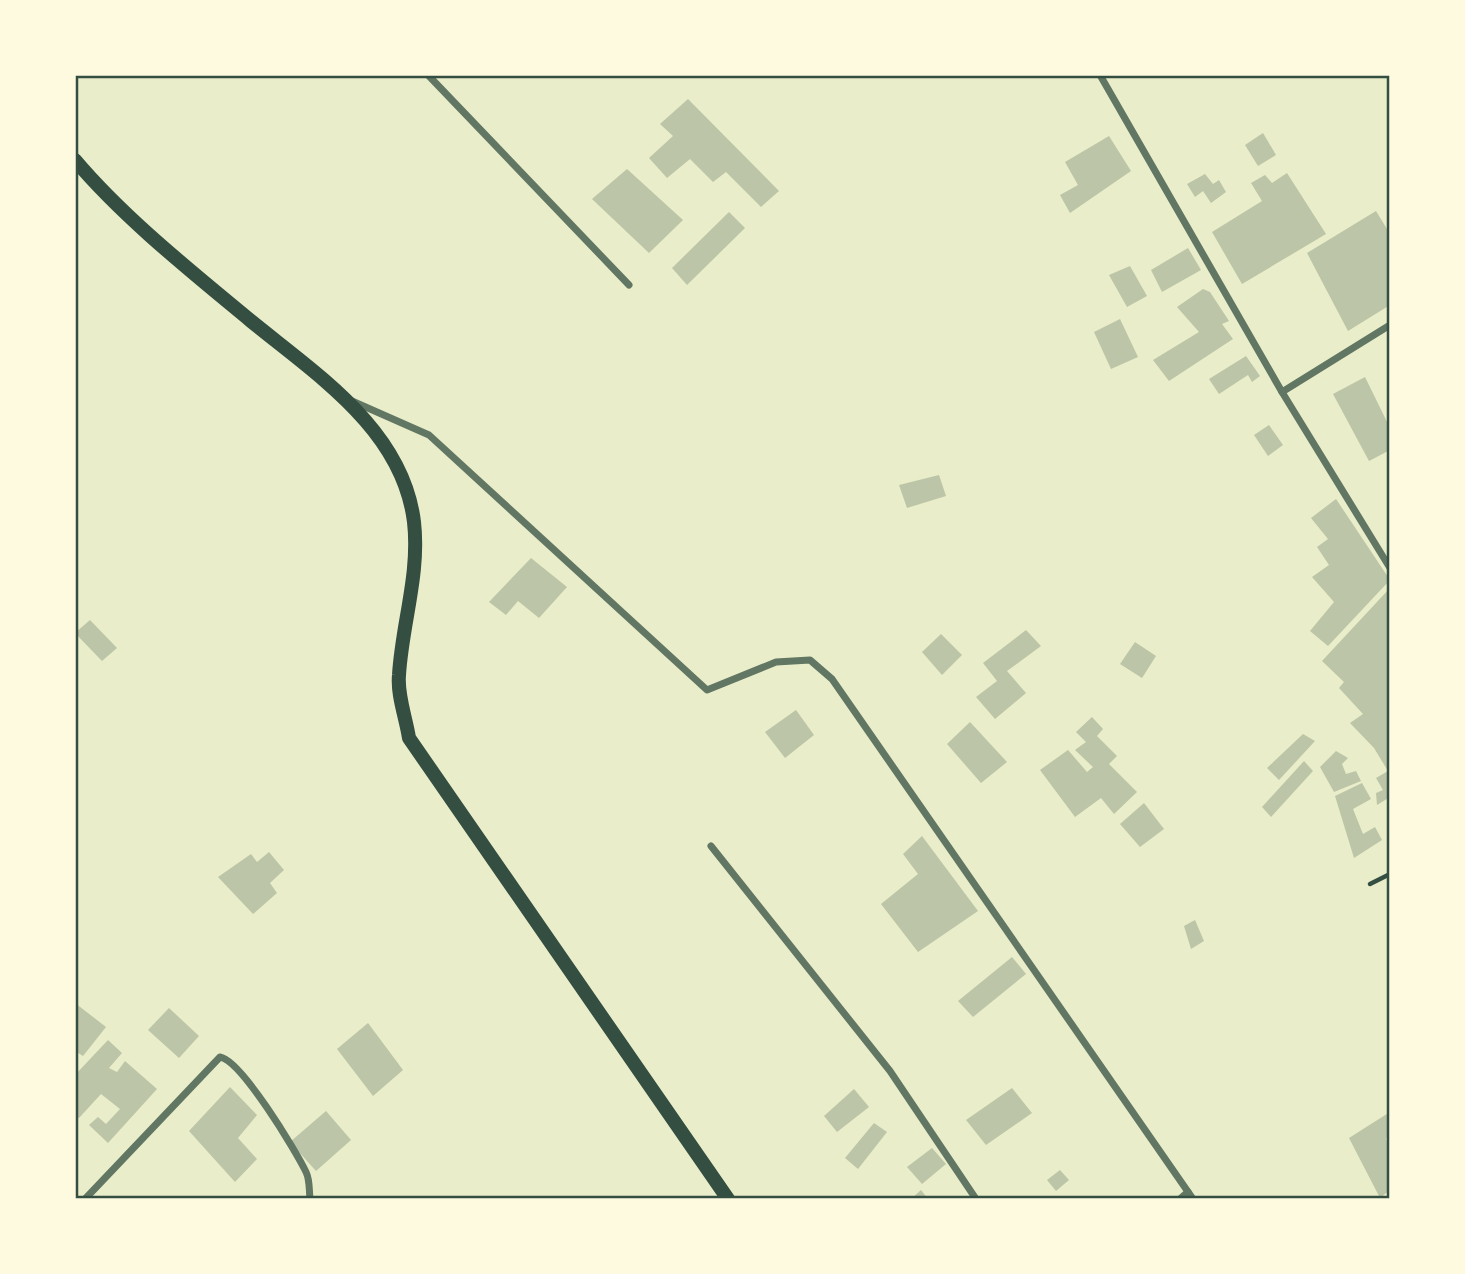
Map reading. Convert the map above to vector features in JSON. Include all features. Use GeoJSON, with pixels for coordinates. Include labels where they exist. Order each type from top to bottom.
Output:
{"type":"FeatureCollection","features":[{"type":"Feature","properties":{"kind":"main road"},"geometry":{"type":"LineString","coordinates":[[75,160],[99,188],[249,319],[347,398],[396,462],[414,521],[412,592],[398,677],[410,738],[464,821],[728,1199]]}},
{"type":"Feature","properties":{"kind":"street"},"geometry":{"type":"LineString","coordinates":[[428,75],[629,285]]}},
{"type":"Feature","properties":{"kind":"street"},"geometry":{"type":"LineString","coordinates":[[1100,75],[1282,392],[1390,568]]}},
{"type":"Feature","properties":{"kind":"street"},"geometry":{"type":"LineString","coordinates":[[1282,392],[1390,325]]}},
{"type":"Feature","properties":{"kind":"street"},"geometry":{"type":"LineString","coordinates":[[347,398],[429,435],[707,690],[776,662],[810,660],[832,679],[1190,1195],[1180,1199]]}},
{"type":"Feature","properties":{"kind":"street"},"geometry":{"type":"LineString","coordinates":[[711,846],[890,1071],[976,1199]]}},
{"type":"Feature","properties":{"kind":"street"},"geometry":{"type":"LineString","coordinates":[[85,1199],[220,1056],[225,1057],[240,1072],[308,1175],[310,1199]]}},
{"type":"Feature","properties":{"kind":"path"},"geometry":{"type":"LineString","coordinates":[[1370,884],[1390,874]]}},
{"type":"Feature","properties":{"kind":"building"},"geometry":{"type":"Polygon","coordinates":[[[688,99],[779,191],[761,207],[726,172],[713,182],[690,159],[667,178],[649,158],[673,136],[660,124],[688,99]]]}},
{"type":"Feature","properties":{"kind":"building"},"geometry":{"type":"Polygon","coordinates":[[[1263,133],[1276,155],[1258,166],[1245,145],[1263,133]]]}},
{"type":"Feature","properties":{"kind":"building"},"geometry":{"type":"Polygon","coordinates":[[[1109,136],[1131,171],[1070,213],[1060,195],[1078,185],[1065,162],[1109,136]]]}},
{"type":"Feature","properties":{"kind":"building"},"geometry":{"type":"Polygon","coordinates":[[[627,169],[683,220],[649,253],[592,199],[627,169]]]}},
{"type":"Feature","properties":{"kind":"building"},"geometry":{"type":"Polygon","coordinates":[[[1287,173],[1326,234],[1242,284],[1212,232],[1262,201],[1251,183],[1265,175],[1272,183],[1287,173]]]}},
{"type":"Feature","properties":{"kind":"building"},"geometry":{"type":"Polygon","coordinates":[[[1205,174],[1213,184],[1219,180],[1226,192],[1211,203],[1203,191],[1195,197],[1187,184],[1205,174]]]}},
{"type":"Feature","properties":{"kind":"building"},"geometry":{"type":"Polygon","coordinates":[[[1376,211],[1387,229],[1390,228],[1390,305],[1348,331],[1307,253],[1376,211]]]}},
{"type":"Feature","properties":{"kind":"building"},"geometry":{"type":"Polygon","coordinates":[[[729,212],[745,228],[687,285],[672,268],[729,212]]]}},
{"type":"Feature","properties":{"kind":"building"},"geometry":{"type":"Polygon","coordinates":[[[1188,248],[1201,270],[1162,292],[1151,270],[1188,248]]]}},
{"type":"Feature","properties":{"kind":"building"},"geometry":{"type":"Polygon","coordinates":[[[1130,266],[1147,296],[1127,307],[1109,275],[1130,266]]]}},
{"type":"Feature","properties":{"kind":"building"},"geometry":{"type":"Polygon","coordinates":[[[1203,289],[1210,292],[1229,321],[1222,324],[1233,339],[1169,381],[1153,360],[1199,332],[1177,307],[1203,289]]]}},
{"type":"Feature","properties":{"kind":"building"},"geometry":{"type":"Polygon","coordinates":[[[1120,319],[1138,357],[1111,369],[1094,332],[1120,319]]]}},
{"type":"Feature","properties":{"kind":"building"},"geometry":{"type":"Polygon","coordinates":[[[1246,356],[1260,376],[1252,382],[1248,375],[1219,394],[1209,379],[1246,356]]]}},
{"type":"Feature","properties":{"kind":"building"},"geometry":{"type":"Polygon","coordinates":[[[1365,377],[1390,428],[1390,450],[1369,461],[1333,394],[1365,377]]]}},
{"type":"Feature","properties":{"kind":"building"},"geometry":{"type":"Polygon","coordinates":[[[1269,425],[1283,445],[1268,456],[1254,435],[1269,425]]]}},
{"type":"Feature","properties":{"kind":"building"},"geometry":{"type":"Polygon","coordinates":[[[939,475],[946,496],[907,508],[899,485],[939,475]]]}},
{"type":"Feature","properties":{"kind":"building"},"geometry":{"type":"Polygon","coordinates":[[[1336,499],[1390,580],[1328,646],[1310,631],[1334,602],[1312,577],[1329,565],[1317,547],[1328,539],[1311,518],[1336,499]]]}},
{"type":"Feature","properties":{"kind":"building"},"geometry":{"type":"Polygon","coordinates":[[[531,558],[567,587],[539,618],[518,601],[506,615],[489,602],[531,558]]]}},
{"type":"Feature","properties":{"kind":"building"},"geometry":{"type":"Polygon","coordinates":[[[1390,588],[1390,797],[1377,805],[1376,793],[1383,790],[1376,778],[1388,771],[1374,748],[1350,723],[1363,714],[1339,688],[1344,682],[1322,661],[1390,588]]]}},
{"type":"Feature","properties":{"kind":"building"},"geometry":{"type":"Polygon","coordinates":[[[90,620],[117,648],[102,661],[75,633],[90,620]]]}},
{"type":"Feature","properties":{"kind":"building"},"geometry":{"type":"Polygon","coordinates":[[[1026,630],[1041,646],[1007,671],[1026,693],[995,719],[976,697],[997,681],[983,663],[1026,630]]]}},
{"type":"Feature","properties":{"kind":"building"},"geometry":{"type":"Polygon","coordinates":[[[941,634],[962,655],[942,675],[922,652],[941,634]]]}},
{"type":"Feature","properties":{"kind":"building"},"geometry":{"type":"Polygon","coordinates":[[[1135,642],[1156,656],[1142,678],[1120,664],[1135,642]]]}},
{"type":"Feature","properties":{"kind":"building"},"geometry":{"type":"Polygon","coordinates":[[[796,710],[814,735],[785,758],[765,732],[796,710]]]}},
{"type":"Feature","properties":{"kind":"building"},"geometry":{"type":"Polygon","coordinates":[[[1092,717],[1103,729],[1097,736],[1117,756],[1109,764],[1137,792],[1114,814],[1101,798],[1075,817],[1040,770],[1068,750],[1087,772],[1093,767],[1075,750],[1086,742],[1076,732],[1092,717]]]}},
{"type":"Feature","properties":{"kind":"building"},"geometry":{"type":"Polygon","coordinates":[[[970,722],[1007,762],[981,783],[947,744],[970,722]]]}},
{"type":"Feature","properties":{"kind":"building"},"geometry":{"type":"Polygon","coordinates":[[[1303,734],[1315,741],[1279,780],[1267,768],[1303,734]]]}},
{"type":"Feature","properties":{"kind":"building"},"geometry":{"type":"Polygon","coordinates":[[[1336,751],[1348,758],[1342,764],[1346,774],[1356,771],[1361,781],[1334,792],[1320,767],[1336,751]]]}},
{"type":"Feature","properties":{"kind":"building"},"geometry":{"type":"Polygon","coordinates":[[[1304,761],[1313,771],[1271,817],[1262,807],[1304,761]]]}},
{"type":"Feature","properties":{"kind":"building"},"geometry":{"type":"Polygon","coordinates":[[[1362,783],[1371,799],[1353,809],[1363,834],[1375,827],[1382,840],[1354,858],[1335,796],[1362,783]]]}},
{"type":"Feature","properties":{"kind":"building"},"geometry":{"type":"Polygon","coordinates":[[[1144,803],[1164,829],[1140,847],[1120,824],[1144,803]]]}},
{"type":"Feature","properties":{"kind":"building"},"geometry":{"type":"Polygon","coordinates":[[[922,836],[978,911],[918,952],[881,904],[918,874],[903,854],[922,836]]]}},
{"type":"Feature","properties":{"kind":"building"},"geometry":{"type":"Polygon","coordinates":[[[269,852],[284,870],[270,883],[277,893],[253,914],[218,877],[251,854],[257,862],[269,852]]]}},
{"type":"Feature","properties":{"kind":"building"},"geometry":{"type":"Polygon","coordinates":[[[1195,920],[1204,941],[1191,949],[1184,926],[1195,920]]]}},
{"type":"Feature","properties":{"kind":"building"},"geometry":{"type":"Polygon","coordinates":[[[1012,957],[1026,974],[973,1017],[958,1001],[1012,957]]]}},
{"type":"Feature","properties":{"kind":"building"},"geometry":{"type":"Polygon","coordinates":[[[75,1003],[106,1027],[83,1056],[75,1051],[75,1003]]]}},
{"type":"Feature","properties":{"kind":"building"},"geometry":{"type":"Polygon","coordinates":[[[169,1008],[199,1036],[179,1058],[148,1030],[169,1008]]]}},
{"type":"Feature","properties":{"kind":"building"},"geometry":{"type":"Polygon","coordinates":[[[368,1023],[403,1070],[373,1096],[337,1049],[368,1023]]]}},
{"type":"Feature","properties":{"kind":"building"},"geometry":{"type":"Polygon","coordinates":[[[108,1040],[122,1053],[109,1068],[117,1072],[125,1061],[157,1089],[108,1143],[89,1125],[98,1117],[106,1124],[120,1109],[101,1094],[79,1118],[75,1115],[75,1075],[108,1040]]]}},
{"type":"Feature","properties":{"kind":"building"},"geometry":{"type":"Polygon","coordinates":[[[230,1087],[257,1115],[238,1138],[257,1159],[235,1182],[189,1131],[230,1087]]]}},
{"type":"Feature","properties":{"kind":"building"},"geometry":{"type":"Polygon","coordinates":[[[1012,1088],[1032,1113],[986,1145],[966,1120],[1012,1088]]]}},
{"type":"Feature","properties":{"kind":"building"},"geometry":{"type":"Polygon","coordinates":[[[854,1089],[869,1107],[837,1132],[824,1116],[854,1089]]]}},
{"type":"Feature","properties":{"kind":"building"},"geometry":{"type":"Polygon","coordinates":[[[326,1111],[351,1140],[316,1171],[290,1142],[326,1111]]]}},
{"type":"Feature","properties":{"kind":"building"},"geometry":{"type":"Polygon","coordinates":[[[1390,1112],[1390,1137],[1386,1139],[1390,1145],[1390,1190],[1380,1198],[1349,1138],[1390,1112]]]}},
{"type":"Feature","properties":{"kind":"building"},"geometry":{"type":"Polygon","coordinates":[[[874,1123],[887,1132],[858,1169],[845,1158],[874,1123]]]}},
{"type":"Feature","properties":{"kind":"building"},"geometry":{"type":"Polygon","coordinates":[[[932,1148],[946,1164],[922,1184],[907,1167],[932,1148]]]}},
{"type":"Feature","properties":{"kind":"building"},"geometry":{"type":"Polygon","coordinates":[[[1060,1170],[1069,1180],[1056,1191],[1047,1180],[1060,1170]]]}},
{"type":"Feature","properties":{"kind":"building"},"geometry":{"type":"Polygon","coordinates":[[[921,1190],[928,1199],[911,1199],[921,1190]]]}}]}
